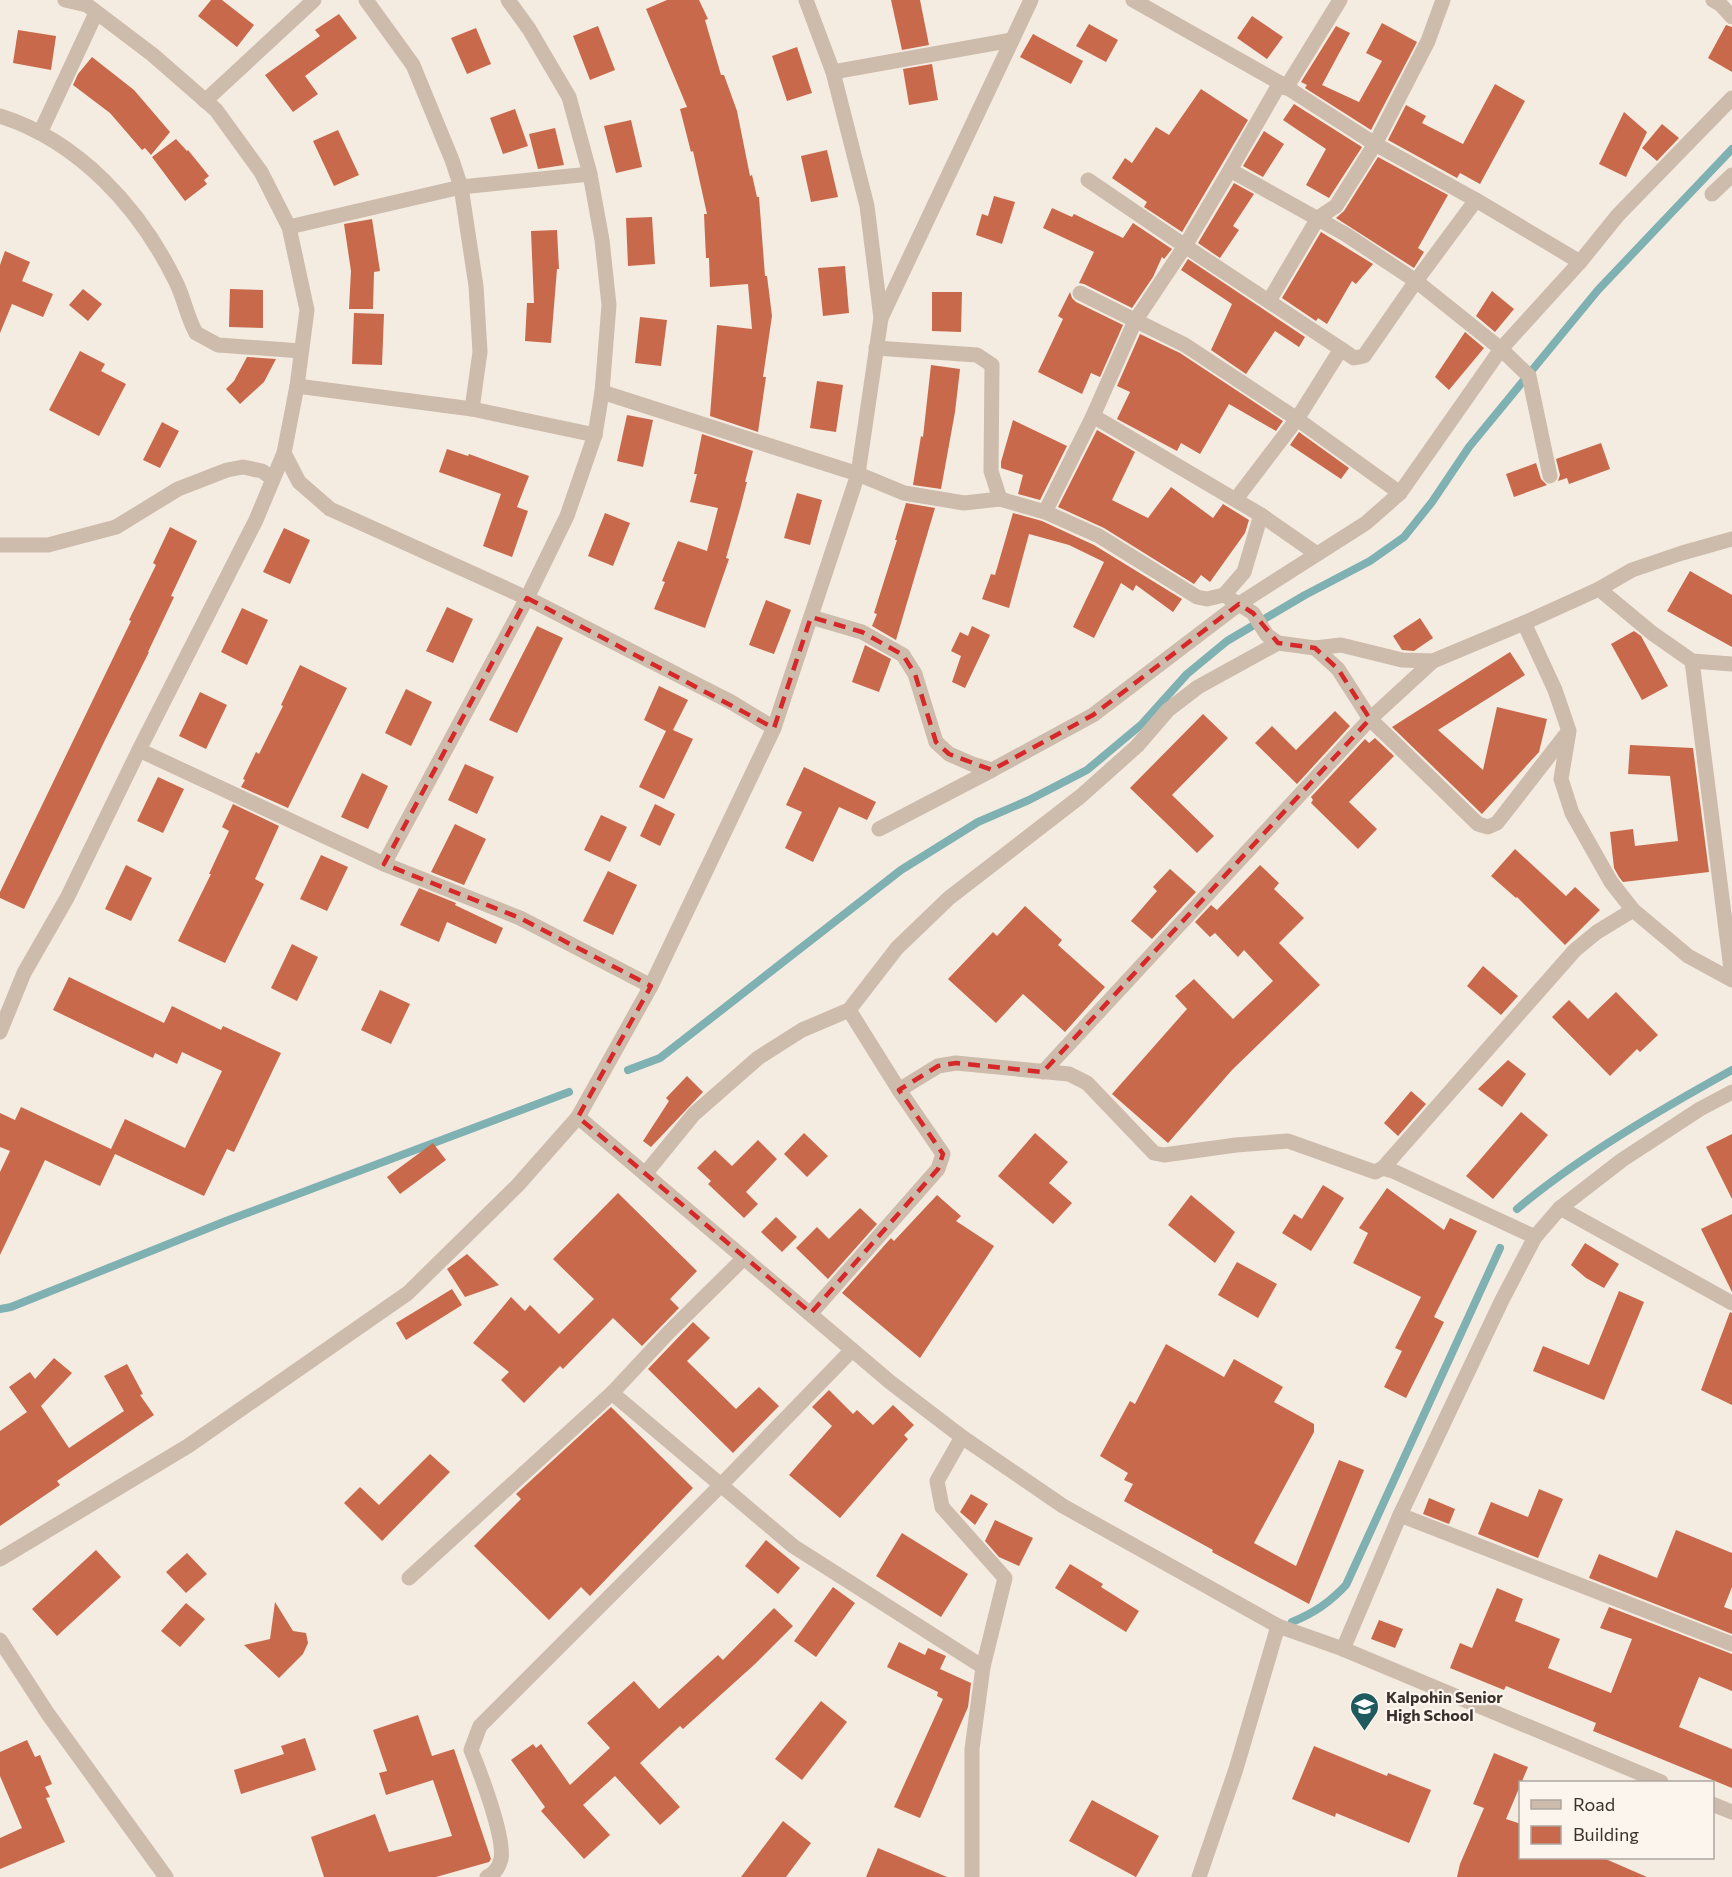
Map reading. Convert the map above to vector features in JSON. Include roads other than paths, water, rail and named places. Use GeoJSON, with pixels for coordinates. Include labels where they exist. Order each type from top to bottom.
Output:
{"type":"FeatureCollection","features":[{"type":"Feature","properties":{"kind":"street"},"geometry":{"type":"LineString","coordinates":[[0,1032],[24,974],[67,898],[256,520],[284,453],[297,386],[307,310],[289,227],[261,172],[216,110],[153,55],[87,5],[65,0]]}},
{"type":"Feature","properties":{"kind":"street"},"geometry":{"type":"LineString","coordinates":[[205,101],[314,0]]}},
{"type":"Feature","properties":{"kind":"street"},"geometry":{"type":"LineString","coordinates":[[366,0],[413,65],[461,187],[476,286],[480,352],[472,409]]}},
{"type":"Feature","properties":{"kind":"street"},"geometry":{"type":"LineString","coordinates":[[384,864],[527,598],[567,516],[595,435],[602,392],[609,305],[602,240],[590,174],[569,97],[529,29],[508,0]]}},
{"type":"Feature","properties":{"kind":"street"},"geometry":{"type":"LineString","coordinates":[[806,0],[833,72],[867,206],[881,318]]}},
{"type":"Feature","properties":{"kind":"street"},"geometry":{"type":"LineString","coordinates":[[0,1559],[188,1446],[408,1293],[517,1186],[578,1118],[651,986],[774,728],[858,474],[881,318],[1031,0]]}},
{"type":"Feature","properties":{"kind":"street"},"geometry":{"type":"LineString","coordinates":[[1133,0],[1283,85],[1375,144],[1476,200],[1580,262]]}},
{"type":"Feature","properties":{"kind":"street"},"geometry":{"type":"LineString","coordinates":[[1045,512],[1093,416],[1135,321],[1185,246],[1283,85],[1340,0]]}},
{"type":"Feature","properties":{"kind":"street"},"geometry":{"type":"LineString","coordinates":[[1269,301],[1318,219],[1336,206],[1375,144],[1428,41],[1443,0]]}},
{"type":"Feature","properties":{"kind":"street"},"geometry":{"type":"LineString","coordinates":[[1713,0],[1732,17]]}},
{"type":"Feature","properties":{"kind":"street"},"geometry":{"type":"LineString","coordinates":[[40,133],[96,13]]}},
{"type":"Feature","properties":{"kind":"street"},"geometry":{"type":"LineString","coordinates":[[833,72],[1012,40]]}},
{"type":"Feature","properties":{"kind":"street"},"geometry":{"type":"LineString","coordinates":[[879,829],[1093,715],[1239,604],[1366,523],[1400,493],[1501,349],[1580,262],[1618,215],[1732,98]]}},
{"type":"Feature","properties":{"kind":"street"},"geometry":{"type":"LineString","coordinates":[[0,116],[20,122],[68,150],[111,184],[152,238],[177,283],[196,333],[218,345],[301,351]]}},
{"type":"Feature","properties":{"kind":"street"},"geometry":{"type":"LineString","coordinates":[[1230,171],[1345,234],[1416,281],[1501,349],[1529,376],[1550,476]]}},
{"type":"Feature","properties":{"kind":"street"},"geometry":{"type":"LineString","coordinates":[[289,227],[461,187],[590,174]]}},
{"type":"Feature","properties":{"kind":"street"},"geometry":{"type":"LineString","coordinates":[[1712,194],[1732,175]]}},
{"type":"Feature","properties":{"kind":"street"},"geometry":{"type":"LineString","coordinates":[[1088,180],[1354,358],[1364,357],[1416,281],[1476,200]]}},
{"type":"Feature","properties":{"kind":"street"},"geometry":{"type":"LineString","coordinates":[[1080,293],[1185,345],[1297,419],[1400,493]]}},
{"type":"Feature","properties":{"kind":"street"},"geometry":{"type":"LineString","coordinates":[[876,348],[977,355],[992,365],[991,471],[1000,499]]}},
{"type":"Feature","properties":{"kind":"street"},"geometry":{"type":"LineString","coordinates":[[1236,499],[1297,419],[1341,349]]}},
{"type":"Feature","properties":{"kind":"street"},"geometry":{"type":"LineString","coordinates":[[297,386],[472,409],[595,435]]}},
{"type":"Feature","properties":{"kind":"street"},"geometry":{"type":"LineString","coordinates":[[602,392],[858,474],[904,493],[964,503],[1000,499],[1045,512],[1099,536],[1197,597],[1207,599],[1224,595],[1244,572],[1262,515]]}},
{"type":"Feature","properties":{"kind":"street"},"geometry":{"type":"LineString","coordinates":[[1093,416],[1262,515],[1317,554]]}},
{"type":"Feature","properties":{"kind":"street"},"geometry":{"type":"LineString","coordinates":[[284,453],[299,482],[330,509],[527,598],[731,702],[774,728]]}},
{"type":"Feature","properties":{"kind":"street"},"geometry":{"type":"LineString","coordinates":[[0,545],[48,545],[116,527],[178,489],[227,470],[243,467],[262,471],[273,479]]}},
{"type":"Feature","properties":{"kind":"street"},"geometry":{"type":"LineString","coordinates":[[1043,1072],[1370,719],[1433,661],[1599,589],[1632,570],[1732,539]]}},
{"type":"Feature","properties":{"kind":"street"},"geometry":{"type":"LineString","coordinates":[[1599,589],[1652,633],[1692,661],[1732,664]]}},
{"type":"Feature","properties":{"kind":"street"},"geometry":{"type":"LineString","coordinates":[[1224,595],[1253,613],[1272,639],[1315,648],[1341,645],[1401,660],[1433,661]]}},
{"type":"Feature","properties":{"kind":"street"},"geometry":{"type":"LineString","coordinates":[[811,617],[862,633],[903,655],[915,674],[936,742],[949,754],[992,770]]}},
{"type":"Feature","properties":{"kind":"street"},"geometry":{"type":"LineString","coordinates":[[1524,623],[1555,690],[1569,731],[1561,779],[1572,813],[1611,882],[1634,910],[1688,956],[1732,979]]}},
{"type":"Feature","properties":{"kind":"street"},"geometry":{"type":"LineString","coordinates":[[645,1174],[694,1114],[758,1058],[802,1030],[849,1010],[897,948],[949,898],[1081,796],[1137,746],[1176,704],[1272,639]]}},
{"type":"Feature","properties":{"kind":"street"},"geometry":{"type":"LineString","coordinates":[[1315,648],[1338,669],[1370,719],[1478,825],[1488,827],[1497,823],[1569,731]]}},
{"type":"Feature","properties":{"kind":"street"},"geometry":{"type":"LineString","coordinates":[[1692,661],[1732,979]]}},
{"type":"Feature","properties":{"kind":"street"},"geometry":{"type":"LineString","coordinates":[[139,750],[384,864],[520,918],[651,986]]}},
{"type":"Feature","properties":{"kind":"street"},"geometry":{"type":"LineString","coordinates":[[899,1090],[938,1066],[956,1063],[1069,1074],[1087,1083],[1154,1153],[1164,1155],[1236,1145],[1288,1141],[1375,1172],[1383,1168],[1575,950],[1597,932],[1634,910]]}},
{"type":"Feature","properties":{"kind":"street"},"geometry":{"type":"LineString","coordinates":[[810,1313],[938,1169],[943,1154],[899,1090],[849,1010]]}},
{"type":"Feature","properties":{"kind":"street"},"geometry":{"type":"LineString","coordinates":[[1342,1649],[1400,1515],[1534,1237],[1560,1208],[1622,1160],[1700,1109],[1732,1092]]}},
{"type":"Feature","properties":{"kind":"street"},"geometry":{"type":"LineString","coordinates":[[578,1118],[891,1382],[962,1437],[1063,1506],[1278,1626],[1342,1649],[1659,1781]]}},
{"type":"Feature","properties":{"kind":"street"},"geometry":{"type":"LineString","coordinates":[[1383,1168],[1534,1237]]}},
{"type":"Feature","properties":{"kind":"street"},"geometry":{"type":"LineString","coordinates":[[1560,1208],[1732,1303]]}},
{"type":"Feature","properties":{"kind":"street"},"geometry":{"type":"LineString","coordinates":[[409,1578],[612,1392],[744,1258]]}},
{"type":"Feature","properties":{"kind":"street"},"geometry":{"type":"LineString","coordinates":[[487,1877],[493,1874],[501,1860],[501,1845],[485,1783],[471,1750],[480,1726],[722,1484],[852,1350]]}},
{"type":"Feature","properties":{"kind":"street"},"geometry":{"type":"LineString","coordinates":[[612,1392],[793,1546],[983,1667]]}},
{"type":"Feature","properties":{"kind":"street"},"geometry":{"type":"LineString","coordinates":[[962,1437],[937,1481],[942,1507],[960,1530],[1005,1578],[983,1667],[972,1749],[972,1877]]}},
{"type":"Feature","properties":{"kind":"street"},"geometry":{"type":"LineString","coordinates":[[1400,1515],[1732,1644]]}},
{"type":"Feature","properties":{"kind":"street"},"geometry":{"type":"LineString","coordinates":[[1199,1877],[1236,1769],[1278,1626]]}},
{"type":"Feature","properties":{"kind":"street"},"geometry":{"type":"LineString","coordinates":[[0,1640],[48,1714],[166,1877]]}},
{"type":"Feature","properties":{"kind":"street"},"geometry":{"type":"LineString","coordinates":[[1714,1804],[1732,1812]]}},
{"type":"Feature","properties":{"kind":"waterway"},"geometry":{"type":"LineString","coordinates":[[628,1070],[660,1058],[901,870],[978,822],[1029,800],[1087,770],[1142,724],[1187,674],[1227,641],[1305,595],[1370,561],[1404,537],[1432,502],[1469,447],[1598,290],[1732,149]]}},
{"type":"Feature","properties":{"kind":"waterway"},"geometry":{"type":"LineString","coordinates":[[1517,1209],[1594,1152],[1732,1070]]}},
{"type":"Feature","properties":{"kind":"waterway"},"geometry":{"type":"LineString","coordinates":[[0,1309],[11,1307],[226,1221],[569,1092]]}},
{"type":"Feature","properties":{"kind":"waterway"},"geometry":{"type":"LineString","coordinates":[[1292,1622],[1321,1607],[1346,1585],[1500,1248]]}},
{"type":"Feature","properties":{"kind":"place","name":"Kalpohin Senior High School"},"geometry":{"type":"Point","coordinates":[1365,1732]}}]}
